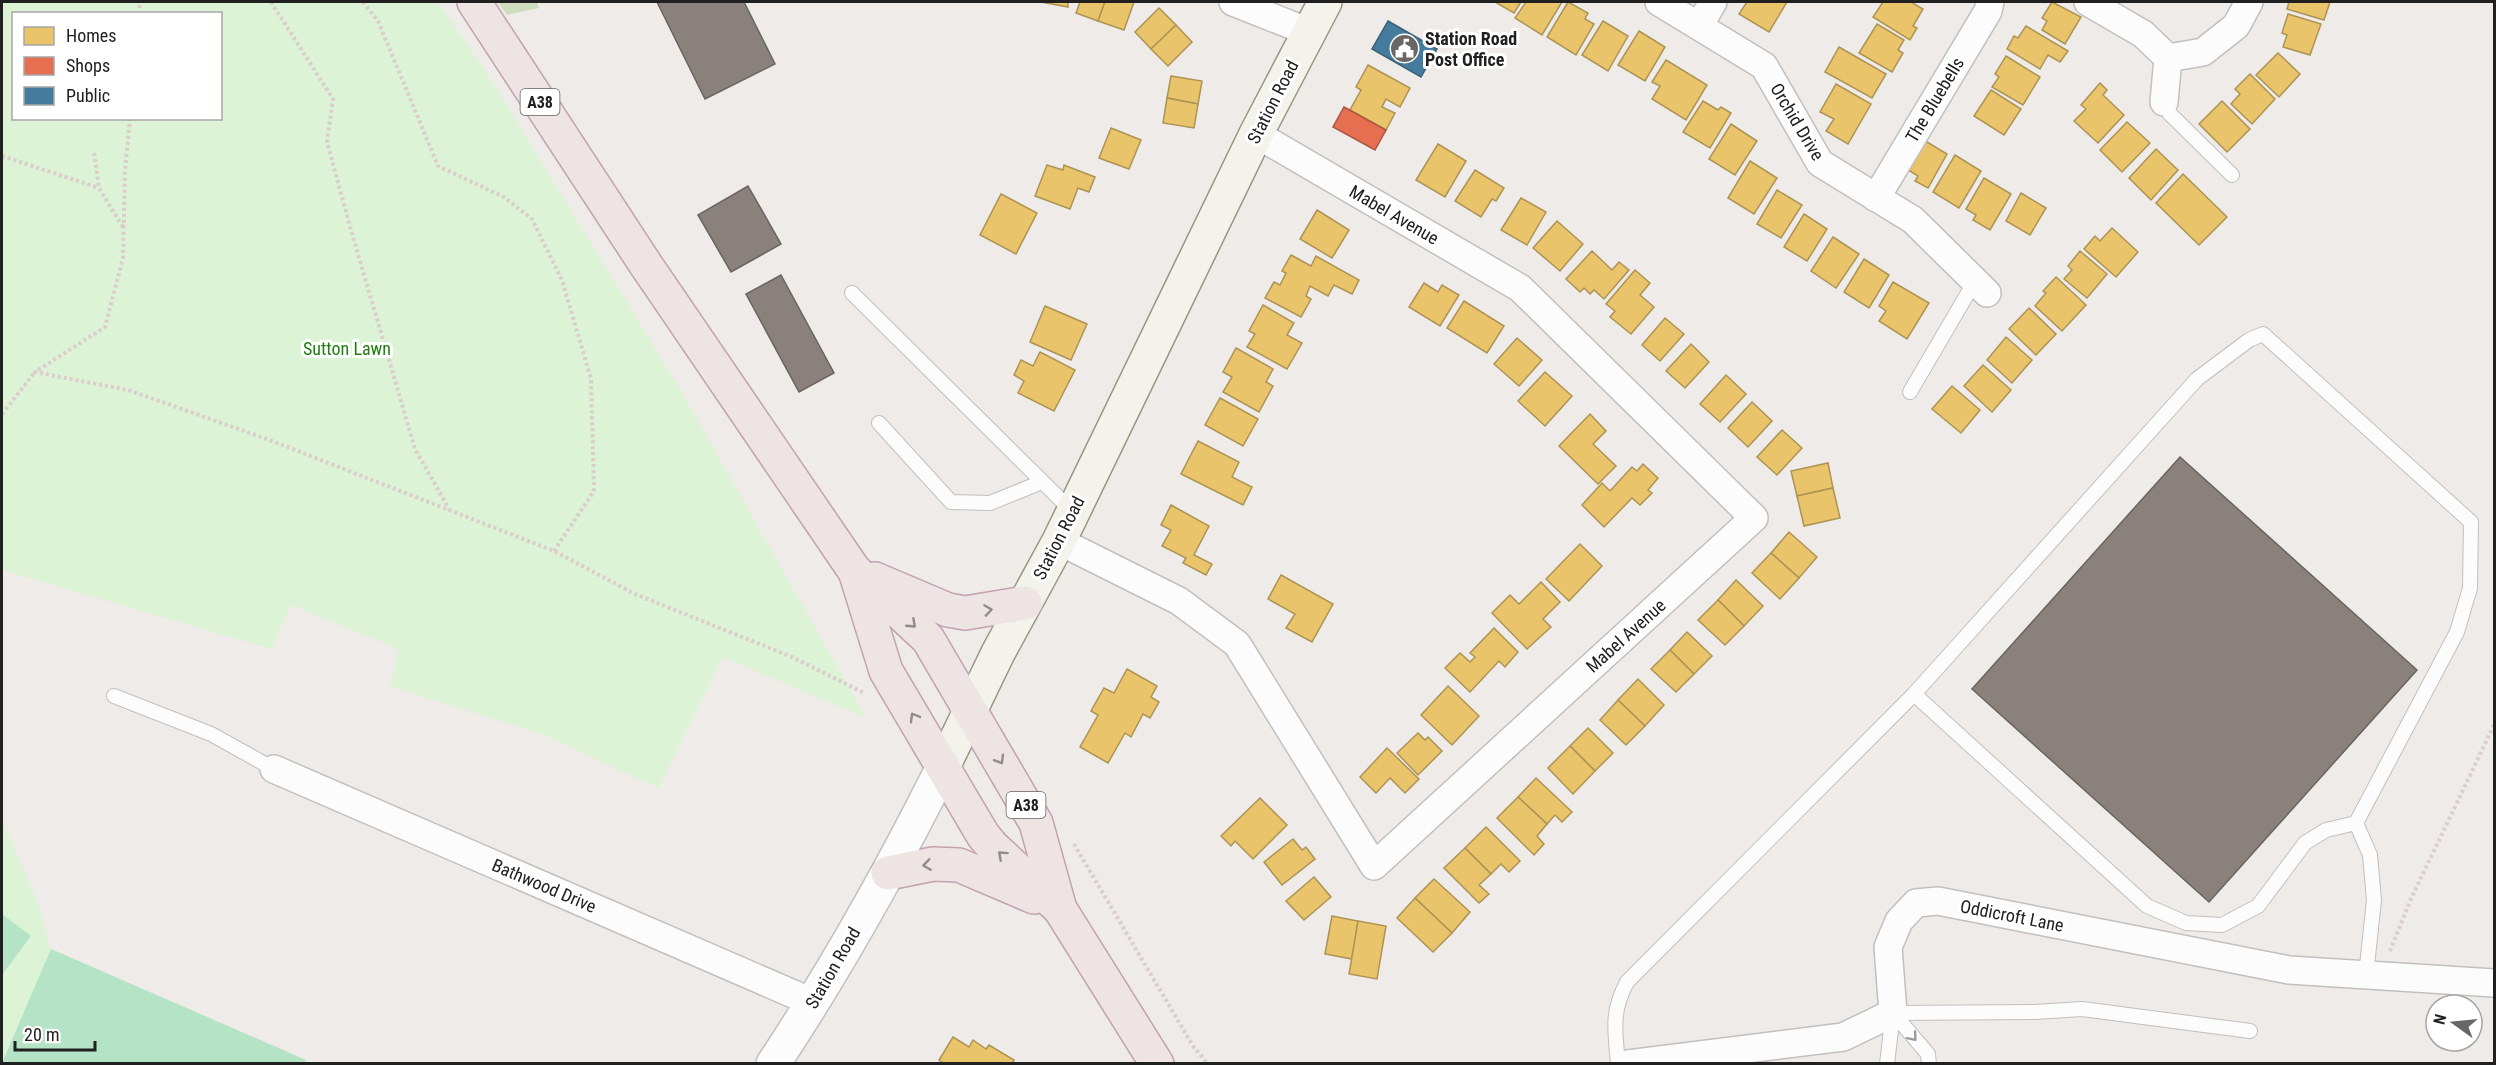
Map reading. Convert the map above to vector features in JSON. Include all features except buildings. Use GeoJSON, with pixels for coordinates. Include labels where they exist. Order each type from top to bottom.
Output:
{"type":"FeatureCollection","features":[{"type":"Feature","properties":{"kind":"highway","name":"A38"},"geometry":{"type":"LineString","coordinates":[[474,2],[646,265],[854,570],[928,639],[1036,823],[1060,909]]}},
{"type":"Feature","properties":{"kind":"highway","name":"A38"},"geometry":{"type":"LineString","coordinates":[[854,570],[886,671],[943,767],[992,846],[1060,909],[1156,1064]]}},
{"type":"Feature","properties":{"kind":"highway"},"geometry":{"type":"LineString","coordinates":[[854,570],[948,610],[965,613],[1025,603]]}},
{"type":"Feature","properties":{"kind":"highway"},"geometry":{"type":"LineString","coordinates":[[888,873],[933,864],[959,866],[1060,909]]}},
{"type":"Feature","properties":{"kind":"main road","name":"Station Road"},"geometry":{"type":"LineString","coordinates":[[943,767],[1025,603],[1059,542],[1256,134],[1325,2]]}},
{"type":"Feature","properties":{"kind":"street"},"geometry":{"type":"LineString","coordinates":[[1233,2],[1310,32]]}},
{"type":"Feature","properties":{"kind":"street","name":"Orchid Drive"},"geometry":{"type":"LineString","coordinates":[[1659,2],[1764,66],[1820,163],[1913,220],[1981,287]]}},
{"type":"Feature","properties":{"kind":"street"},"geometry":{"type":"LineString","coordinates":[[1700,26],[1713,2]]}},
{"type":"Feature","properties":{"kind":"street","name":"The Bluebells"},"geometry":{"type":"LineString","coordinates":[[1876,198],[1988,11],[1990,2]]}},
{"type":"Feature","properties":{"kind":"street"},"geometry":{"type":"LineString","coordinates":[[2088,2],[2143,34],[2168,58]]}},
{"type":"Feature","properties":{"kind":"street"},"geometry":{"type":"LineString","coordinates":[[2168,58],[2203,52],[2236,26],[2249,2]]}},
{"type":"Feature","properties":{"kind":"street"},"geometry":{"type":"LineString","coordinates":[[2164,102],[2168,58]]}},
{"type":"Feature","properties":{"kind":"street","name":"Mabel Avenue"},"geometry":{"type":"LineString","coordinates":[[1059,542],[1179,601],[1237,644],[1374,866],[1754,518],[1520,288],[1256,134]]}},
{"type":"Feature","properties":{"kind":"street","name":"Station Road"},"geometry":{"type":"LineString","coordinates":[[773,1064],[814,1003],[888,873],[943,767]]}},
{"type":"Feature","properties":{"kind":"street","name":"Bathwood Drive"},"geometry":{"type":"LineString","coordinates":[[274,769],[814,1003]]}},
{"type":"Feature","properties":{"kind":"street","name":"Oddicroft Lane"},"geometry":{"type":"LineString","coordinates":[[1893,1013],[1888,947],[1899,921],[1916,903],[1938,901],[2289,970],[2494,983]]}},
{"type":"Feature","properties":{"kind":"street"},"geometry":{"type":"LineString","coordinates":[[1628,1064],[1843,1037],[1893,1013]]}},
{"type":"Feature","properties":{"kind":"lane"},"geometry":{"type":"LineString","coordinates":[[2164,102],[2170,114],[2232,175]]}},
{"type":"Feature","properties":{"kind":"lane"},"geometry":{"type":"LineString","coordinates":[[1910,392],[1981,287]]}},
{"type":"Feature","properties":{"kind":"lane"},"geometry":{"type":"LineString","coordinates":[[852,294],[1073,512]]}},
{"type":"Feature","properties":{"kind":"lane"},"geometry":{"type":"LineString","coordinates":[[1618,1064],[1614,1017],[1617,1001],[1627,982],[1914,694],[2197,379],[2249,340],[2262,334],[2471,522],[2470,588],[2457,632],[2356,822],[2326,830],[2305,843],[2258,906],[2222,925],[2186,923],[2147,906],[2119,884],[1914,694]]}},
{"type":"Feature","properties":{"kind":"lane"},"geometry":{"type":"LineString","coordinates":[[879,423],[951,502],[990,503],[1042,482]]}},
{"type":"Feature","properties":{"kind":"lane"},"geometry":{"type":"LineString","coordinates":[[114,696],[211,734],[274,769]]}},
{"type":"Feature","properties":{"kind":"lane"},"geometry":{"type":"LineString","coordinates":[[2356,822],[2370,855],[2374,900],[2373,976]]}},
{"type":"Feature","properties":{"kind":"lane"},"geometry":{"type":"LineString","coordinates":[[1893,1013],[2035,1012],[2082,1009],[2250,1031]]}},
{"type":"Feature","properties":{"kind":"lane"},"geometry":{"type":"LineString","coordinates":[[1887,1064],[1893,1013]]}},
{"type":"Feature","properties":{"kind":"lane"},"geometry":{"type":"LineString","coordinates":[[1893,1013],[1928,1054],[1929,1064]]}},
{"type":"Feature","properties":{"kind":"path"},"geometry":{"type":"LineString","coordinates":[[271,2],[333,99],[327,142],[348,219],[415,449],[449,510]]}},
{"type":"Feature","properties":{"kind":"path"},"geometry":{"type":"LineString","coordinates":[[363,2],[378,21],[438,165],[504,197],[532,219],[562,280],[591,379],[594,491],[554,551]]}},
{"type":"Feature","properties":{"kind":"path"},"geometry":{"type":"LineString","coordinates":[[2,414],[35,372],[105,327],[123,258],[130,120]]}},
{"type":"Feature","properties":{"kind":"path"},"geometry":{"type":"LineString","coordinates":[[2,150],[2,157],[99,188]]}},
{"type":"Feature","properties":{"kind":"path"},"geometry":{"type":"LineString","coordinates":[[94,153],[99,188],[124,230]]}},
{"type":"Feature","properties":{"kind":"path"},"geometry":{"type":"LineString","coordinates":[[35,372],[138,394],[267,438],[554,551],[635,594],[792,657],[881,702],[900,693]]}},
{"type":"Feature","properties":{"kind":"path"},"geometry":{"type":"LineString","coordinates":[[2373,976],[2494,725]]}},
{"type":"Feature","properties":{"kind":"path"},"geometry":{"type":"LineString","coordinates":[[1069,835],[1193,1046],[1208,1064]]}},
{"type":"Feature","properties":{"kind":"green space","name":"Sutton Lawn"},"geometry":{"type":"Polygon","coordinates":[[[2,2],[437,2],[484,68],[684,396],[866,718],[723,657],[658,788],[544,735],[390,686],[399,649],[291,605],[271,649],[2,570],[2,2]]]}},
{"type":"Feature","properties":{"kind":"green space"},"geometry":{"type":"Polygon","coordinates":[[[498,2],[537,2],[539,8],[507,15],[498,2]]]}},
{"type":"Feature","properties":{"kind":"green space"},"geometry":{"type":"Polygon","coordinates":[[[2,820],[37,901],[51,949],[312,1063],[2,1063],[2,820]]]}},
{"type":"Feature","properties":{"kind":"green space"},"geometry":{"type":"Polygon","coordinates":[[[2,914],[31,936],[2,975],[2,914]]]}},
{"type":"Feature","properties":{"kind":"green space"},"geometry":{"type":"Polygon","coordinates":[[[51,949],[306,1060],[304,1063],[2,1063],[51,949]]]}},
{"type":"Feature","properties":{"kind":"place","name":"Station Road Post Office"},"geometry":{"type":"Point","coordinates":[1404,49]}}]}
